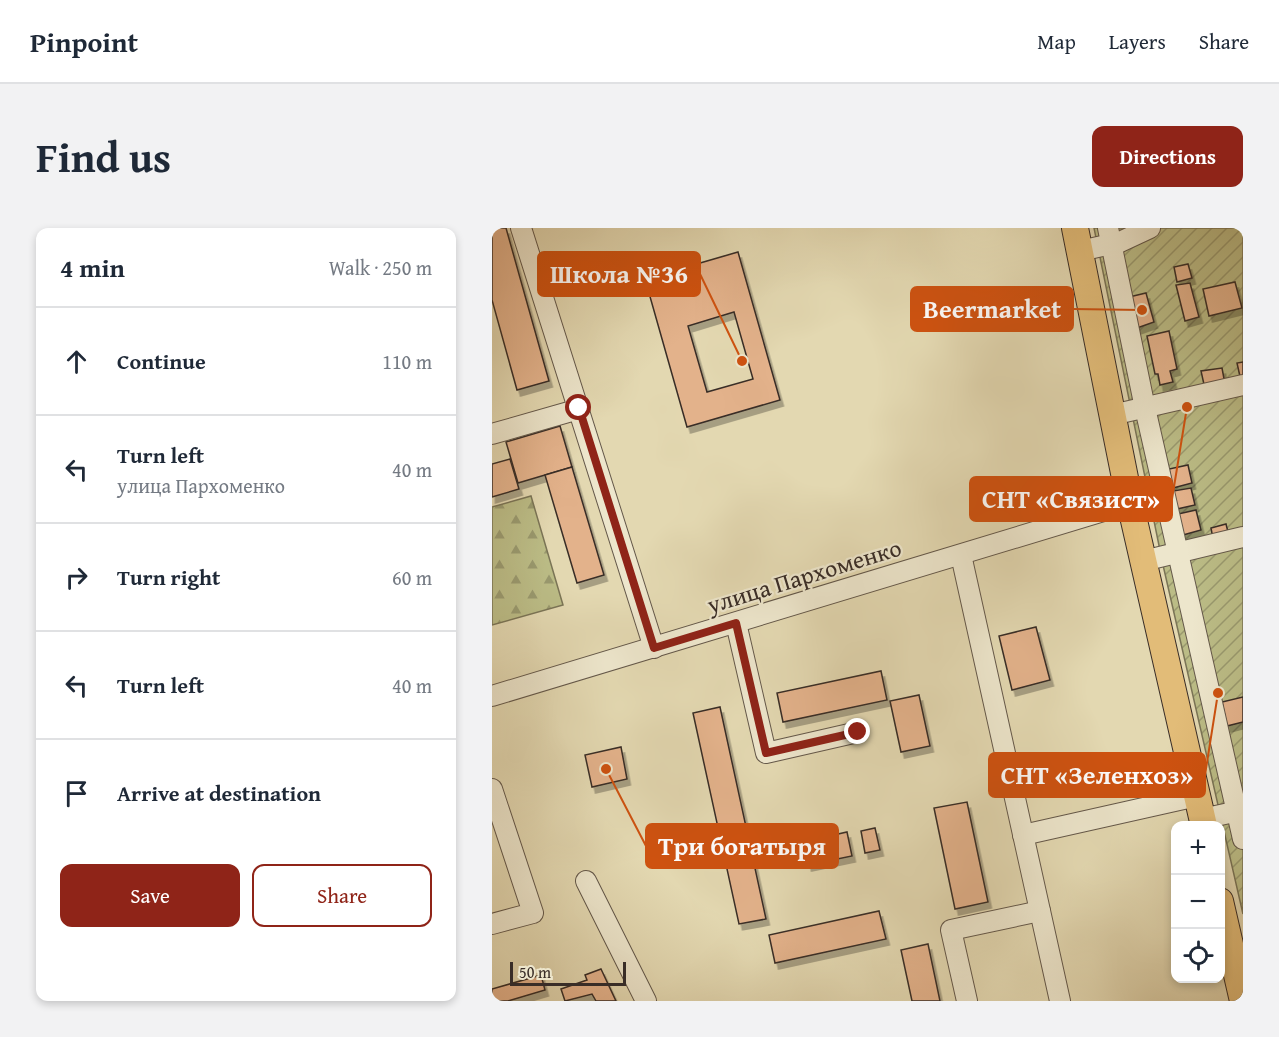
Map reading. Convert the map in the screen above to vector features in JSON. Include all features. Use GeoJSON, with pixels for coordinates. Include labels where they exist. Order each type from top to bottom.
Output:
{"type":"FeatureCollection","features":[{"type":"Feature","properties":{"kind":"main road"},"geometry":{"type":"LineString","coordinates":[[1077,239],[1130,503],[1201,814]]}},
{"type":"Feature","properties":{"kind":"main road"},"geometry":{"type":"LineString","coordinates":[[1225,919],[1243,1001]]}},
{"type":"Feature","properties":{"kind":"street"},"geometry":{"type":"LineString","coordinates":[[521,228],[654,648]]}},
{"type":"Feature","properties":{"kind":"street"},"geometry":{"type":"LineString","coordinates":[[1077,239],[1109,236],[1120,242],[1150,228]]}},
{"type":"Feature","properties":{"kind":"street"},"geometry":{"type":"LineString","coordinates":[[1109,236],[1145,408],[1240,810],[1243,839]]}},
{"type":"Feature","properties":{"kind":"street"},"geometry":{"type":"LineString","coordinates":[[1112,415],[1243,385]]}},
{"type":"Feature","properties":{"kind":"street"},"geometry":{"type":"LineString","coordinates":[[494,427],[579,408]]}},
{"type":"Feature","properties":{"kind":"street","name":"улица Пархоменко"},"geometry":{"type":"LineString","coordinates":[[492,696],[1130,503]]}},
{"type":"Feature","properties":{"kind":"street"},"geometry":{"type":"LineString","coordinates":[[1143,561],[1243,537]]}},
{"type":"Feature","properties":{"kind":"street"},"geometry":{"type":"LineString","coordinates":[[961,555],[1060,1001]]}},
{"type":"Feature","properties":{"kind":"street"},"geometry":{"type":"LineString","coordinates":[[736,623],[766,753],[858,732]]}},
{"type":"Feature","properties":{"kind":"street"},"geometry":{"type":"LineString","coordinates":[[492,789],[533,913],[492,924]]}},
{"type":"Feature","properties":{"kind":"street"},"geometry":{"type":"LineString","coordinates":[[1023,835],[1240,810]]}},
{"type":"Feature","properties":{"kind":"street"},"geometry":{"type":"LineString","coordinates":[[586,881],[646,1001]]}},
{"type":"Feature","properties":{"kind":"street"},"geometry":{"type":"LineString","coordinates":[[967,1001],[951,930],[1040,911]]}},
{"type":"Feature","properties":{"kind":"green space"},"geometry":{"type":"Polygon","coordinates":[[[1094,228],[1243,228],[1243,914],[1225,835],[1225,821],[1222,821],[1163,565],[1094,228]]]}},
{"type":"Feature","properties":{"kind":"green space"},"geometry":{"type":"Polygon","coordinates":[[[531,496],[563,605],[492,625],[492,507],[531,496]]]}},
{"type":"Feature","properties":{"kind":"building"},"geometry":{"type":"Polygon","coordinates":[[[492,228],[506,228],[549,381],[517,390],[492,300],[492,228]]]}},
{"type":"Feature","properties":{"kind":"building"},"geometry":{"type":"Polygon","coordinates":[[[738,252],[780,400],[687,427],[645,279],[738,252]],[[734,312],[688,326],[707,392],[753,379],[734,312]]]}},
{"type":"Feature","properties":{"kind":"building"},"geometry":{"type":"Polygon","coordinates":[[[1188,264],[1192,278],[1177,282],[1174,267],[1188,264]]]}},
{"type":"Feature","properties":{"kind":"building"},"geometry":{"type":"Polygon","coordinates":[[[1235,282],[1242,308],[1209,316],[1203,289],[1235,282]]]}},
{"type":"Feature","properties":{"kind":"building"},"geometry":{"type":"Polygon","coordinates":[[[1190,283],[1199,317],[1185,321],[1176,285],[1190,283]]]}},
{"type":"Feature","properties":{"kind":"building"},"geometry":{"type":"Polygon","coordinates":[[[1146,293],[1154,322],[1137,328],[1129,297],[1146,293]]]}},
{"type":"Feature","properties":{"kind":"building"},"geometry":{"type":"Polygon","coordinates":[[[1169,331],[1177,369],[1170,371],[1173,382],[1160,385],[1158,374],[1155,374],[1147,336],[1169,331]]]}},
{"type":"Feature","properties":{"kind":"building"},"geometry":{"type":"Polygon","coordinates":[[[1243,362],[1243,381],[1241,381],[1237,363],[1243,362]]]}},
{"type":"Feature","properties":{"kind":"building"},"geometry":{"type":"Polygon","coordinates":[[[1222,368],[1225,384],[1205,389],[1201,371],[1222,368]]]}},
{"type":"Feature","properties":{"kind":"building"},"geometry":{"type":"Polygon","coordinates":[[[560,426],[572,467],[518,483],[506,442],[560,426]]]}},
{"type":"Feature","properties":{"kind":"building"},"geometry":{"type":"Polygon","coordinates":[[[510,459],[519,489],[492,497],[492,464],[510,459]]]}},
{"type":"Feature","properties":{"kind":"building"},"geometry":{"type":"Polygon","coordinates":[[[1188,465],[1192,483],[1173,488],[1169,469],[1188,465]]]}},
{"type":"Feature","properties":{"kind":"building"},"geometry":{"type":"Polygon","coordinates":[[[572,467],[604,575],[577,583],[545,475],[572,467]]]}},
{"type":"Feature","properties":{"kind":"building"},"geometry":{"type":"Polygon","coordinates":[[[1191,488],[1195,505],[1177,509],[1173,491],[1191,488]]]}},
{"type":"Feature","properties":{"kind":"building"},"geometry":{"type":"Polygon","coordinates":[[[1196,510],[1201,530],[1183,535],[1178,514],[1196,510]]]}},
{"type":"Feature","properties":{"kind":"building"},"geometry":{"type":"Polygon","coordinates":[[[1226,524],[1229,536],[1213,539],[1211,528],[1226,524]]]}},
{"type":"Feature","properties":{"kind":"building"},"geometry":{"type":"Polygon","coordinates":[[[1036,627],[1050,680],[1012,690],[999,636],[1036,627]]]}},
{"type":"Feature","properties":{"kind":"building"},"geometry":{"type":"Polygon","coordinates":[[[881,671],[887,700],[783,722],[777,693],[881,671]]]}},
{"type":"Feature","properties":{"kind":"building"},"geometry":{"type":"Polygon","coordinates":[[[919,695],[930,746],[901,752],[890,701],[919,695]]]}},
{"type":"Feature","properties":{"kind":"building"},"geometry":{"type":"Polygon","coordinates":[[[1243,697],[1243,722],[1227,726],[1222,702],[1243,697]]]}},
{"type":"Feature","properties":{"kind":"building"},"geometry":{"type":"Polygon","coordinates":[[[720,707],[766,919],[739,924],[693,713],[720,707]]]}},
{"type":"Feature","properties":{"kind":"building"},"geometry":{"type":"Polygon","coordinates":[[[621,747],[627,779],[592,787],[585,755],[621,747]]]}},
{"type":"Feature","properties":{"kind":"building"},"geometry":{"type":"Polygon","coordinates":[[[967,802],[988,902],[955,909],[934,808],[967,802]]]}},
{"type":"Feature","properties":{"kind":"building"},"geometry":{"type":"Polygon","coordinates":[[[875,828],[880,850],[865,853],[861,831],[875,828]]]}},
{"type":"Feature","properties":{"kind":"building"},"geometry":{"type":"Polygon","coordinates":[[[847,832],[852,856],[808,865],[803,842],[847,832]]]}},
{"type":"Feature","properties":{"kind":"building"},"geometry":{"type":"Polygon","coordinates":[[[879,911],[886,939],[775,963],[769,935],[879,911]]]}},
{"type":"Feature","properties":{"kind":"building"},"geometry":{"type":"Polygon","coordinates":[[[928,944],[940,1001],[912,1001],[901,950],[928,944]]]}},
{"type":"Feature","properties":{"kind":"building"},"geometry":{"type":"Polygon","coordinates":[[[601,969],[616,1001],[596,1001],[592,994],[565,1001],[561,989],[587,980],[585,975],[601,969]]]}},
{"type":"Feature","properties":{"kind":"building"},"geometry":{"type":"Polygon","coordinates":[[[541,975],[545,990],[508,1001],[492,1001],[492,989],[541,975]]]}},
{"type":"Feature","properties":{"kind":"place","name":"Beermarket"},"geometry":{"type":"Point","coordinates":[1142,310]}},
{"type":"Feature","properties":{"kind":"place","name":"Школа №36"},"geometry":{"type":"Point","coordinates":[742,361]}},
{"type":"Feature","properties":{"kind":"place","name":"СНТ «Связист»"},"geometry":{"type":"Point","coordinates":[1187,407]}},
{"type":"Feature","properties":{"kind":"place","name":"СНТ «Зеленхоз»"},"geometry":{"type":"Point","coordinates":[1218,693]}},
{"type":"Feature","properties":{"kind":"place","name":"Три богатыря"},"geometry":{"type":"Point","coordinates":[606,769]}},
{"type":"Feature","properties":{"kind":"route"},"geometry":{"type":"LineString","coordinates":[[579,408],[654,648],[736,623],[766,753],[858,732]]}}]}
